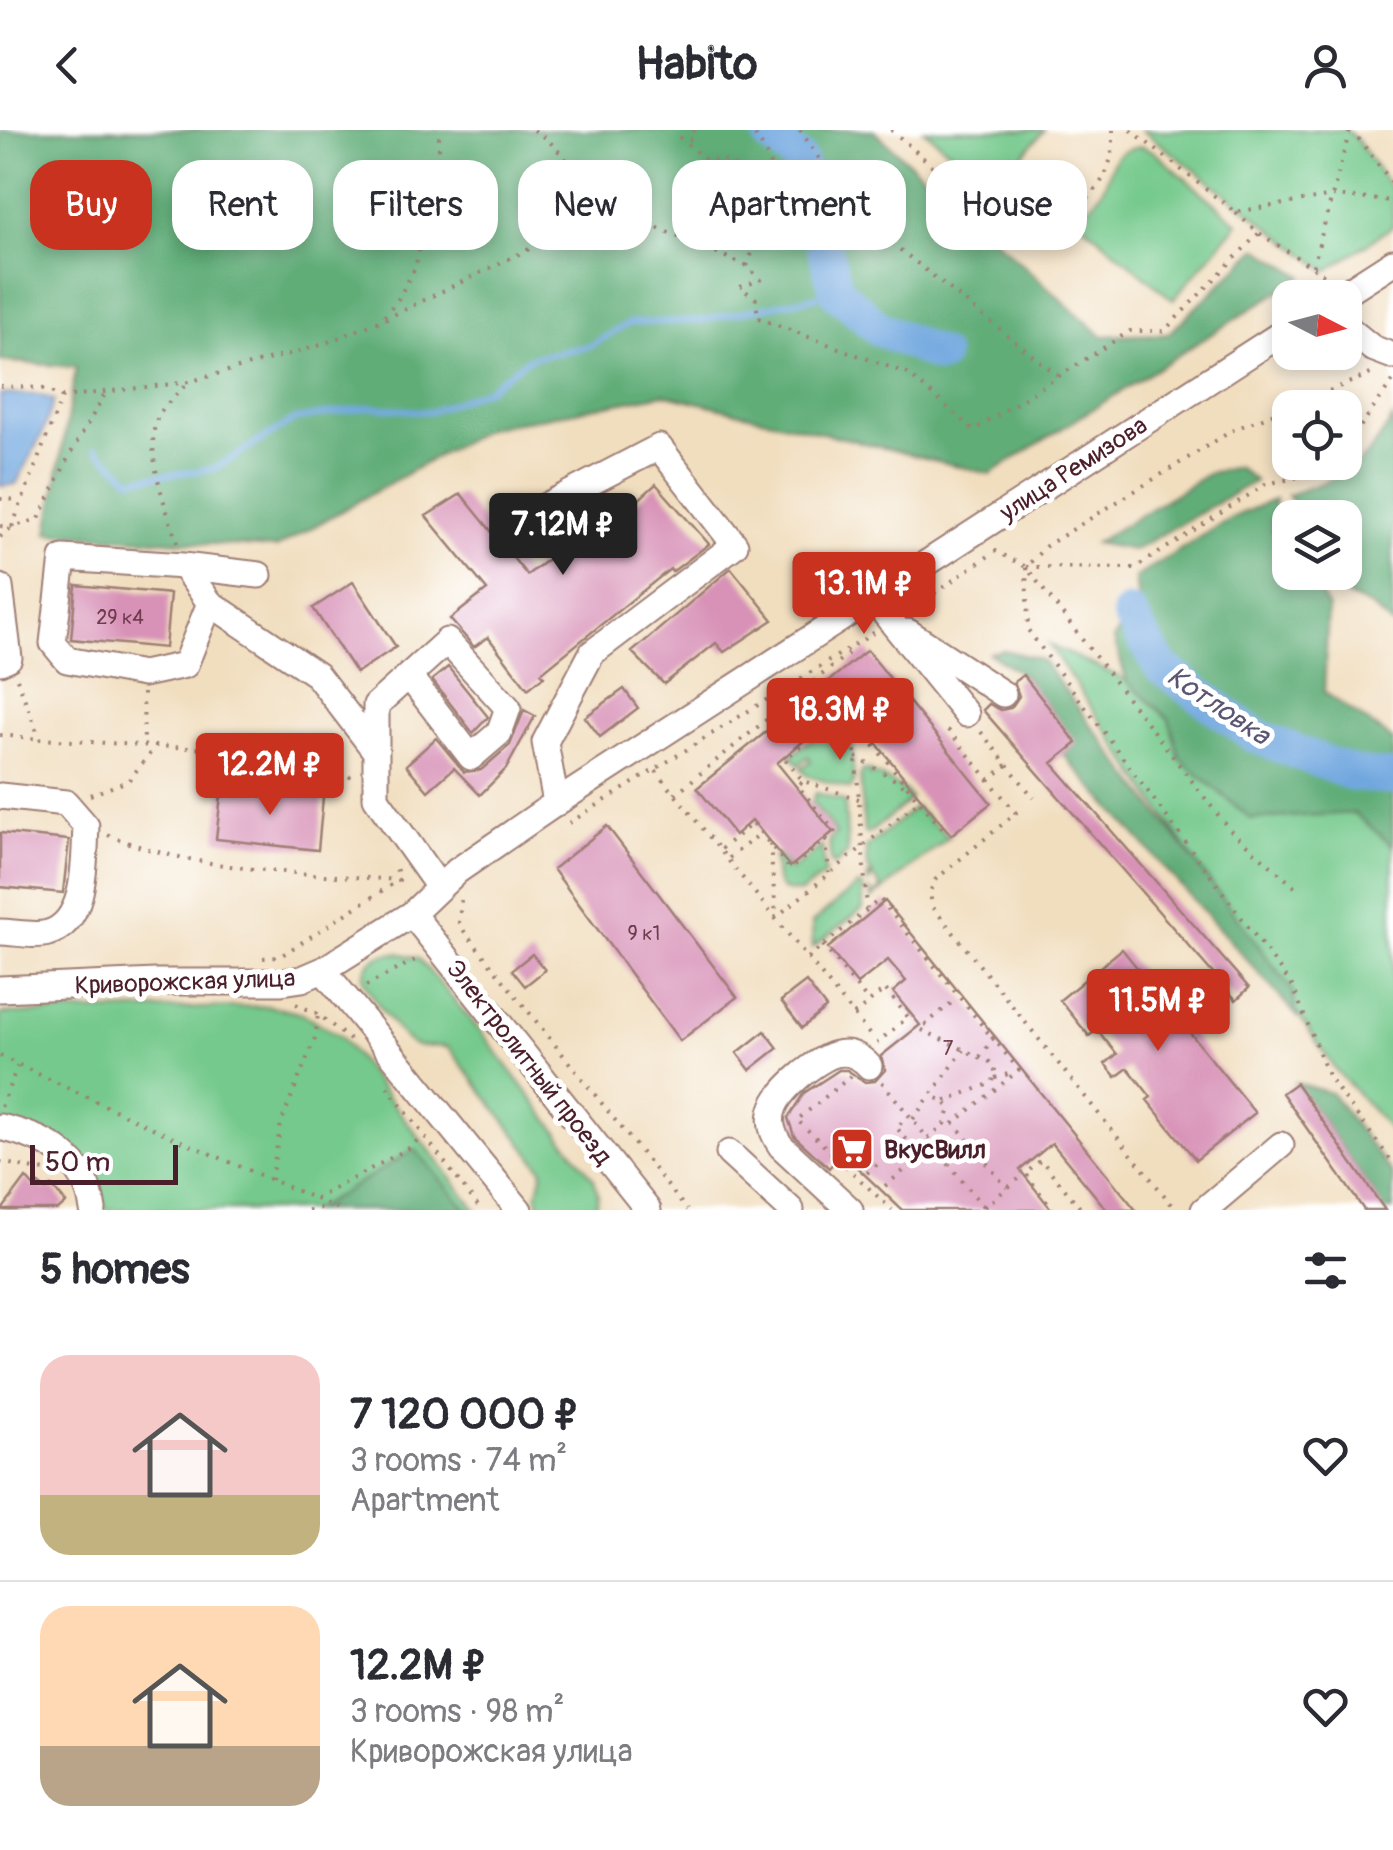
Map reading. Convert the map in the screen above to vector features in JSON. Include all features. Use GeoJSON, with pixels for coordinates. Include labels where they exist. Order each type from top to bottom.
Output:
{"type":"FeatureCollection","features":[{"type":"Feature","properties":{"kind":"street"},"geometry":{"type":"LineString","coordinates":[[1348,280],[1393,262]]}},
{"type":"Feature","properties":{"kind":"street","name":"улица Ремизова"},"geometry":{"type":"LineString","coordinates":[[412,914],[457,871],[559,816],[872,598],[1272,340]]}},
{"type":"Feature","properties":{"kind":"street"},"geometry":{"type":"LineString","coordinates":[[1362,340],[1386,363]]}},
{"type":"Feature","properties":{"kind":"street"},"geometry":{"type":"LineString","coordinates":[[528,515],[659,447],[735,545],[592,653],[545,742],[559,816]]}},
{"type":"Feature","properties":{"kind":"street"},"geometry":{"type":"LineString","coordinates":[[210,603],[185,665],[143,674],[67,660],[52,643],[63,558],[259,575]]}},
{"type":"Feature","properties":{"kind":"street"},"geometry":{"type":"LineString","coordinates":[[183,566],[210,603],[316,675],[376,752]]}},
{"type":"Feature","properties":{"kind":"street"},"geometry":{"type":"LineString","coordinates":[[0,587],[5,660]]}},
{"type":"Feature","properties":{"kind":"street"},"geometry":{"type":"LineString","coordinates":[[872,598],[881,628],[966,714]]}},
{"type":"Feature","properties":{"kind":"street"},"geometry":{"type":"LineString","coordinates":[[881,628],[1004,694]]}},
{"type":"Feature","properties":{"kind":"street"},"geometry":{"type":"LineString","coordinates":[[408,676],[376,705],[376,798],[439,887]]}},
{"type":"Feature","properties":{"kind":"street"},"geometry":{"type":"LineString","coordinates":[[0,796],[66,803],[86,826],[82,894],[64,924],[48,933],[0,932]]}},
{"type":"Feature","properties":{"kind":"street","name":"Криворожская улица"},"geometry":{"type":"LineString","coordinates":[[0,989],[302,979],[324,970],[412,914]]}},
{"type":"Feature","properties":{"kind":"street","name":"Электролитный проезд"},"geometry":{"type":"LineString","coordinates":[[412,914],[640,1208]]}},
{"type":"Feature","properties":{"kind":"street"},"geometry":{"type":"LineString","coordinates":[[324,970],[519,1210]]}},
{"type":"Feature","properties":{"kind":"street"},"geometry":{"type":"LineString","coordinates":[[850,1210],[781,1146],[770,1117],[784,1090],[824,1056],[844,1052],[871,1058]]}},
{"type":"Feature","properties":{"kind":"street"},"geometry":{"type":"LineString","coordinates":[[0,1127],[66,1154],[89,1185],[93,1210]]}},
{"type":"Feature","properties":{"kind":"street"},"geometry":{"type":"LineString","coordinates":[[1204,1210],[1280,1145]]}},
{"type":"Feature","properties":{"kind":"street"},"geometry":{"type":"LineString","coordinates":[[730,1153],[791,1210]]}},
{"type":"Feature","properties":{"kind":"path"},"geometry":{"type":"LineString","coordinates":[[380,321],[415,268],[439,156],[440,130]]}},
{"type":"Feature","properties":{"kind":"path"},"geometry":{"type":"LineString","coordinates":[[534,130],[567,160]]}},
{"type":"Feature","properties":{"kind":"path"},"geometry":{"type":"LineString","coordinates":[[694,130],[694,138],[680,138],[706,160]]}},
{"type":"Feature","properties":{"kind":"path"},"geometry":{"type":"LineString","coordinates":[[751,130],[766,149],[769,160]]}},
{"type":"Feature","properties":{"kind":"path"},"geometry":{"type":"LineString","coordinates":[[800,130],[858,216],[1057,375]]}},
{"type":"Feature","properties":{"kind":"path"},"geometry":{"type":"LineString","coordinates":[[891,130],[984,206],[1025,220],[1052,219],[1076,208],[1096,190],[1108,170],[1114,147],[1113,130]]}},
{"type":"Feature","properties":{"kind":"path"},"geometry":{"type":"LineString","coordinates":[[1130,130],[1259,233],[1313,266],[1325,280]]}},
{"type":"Feature","properties":{"kind":"path"},"geometry":{"type":"LineString","coordinates":[[1351,130],[1393,184]]}},
{"type":"Feature","properties":{"kind":"path"},"geometry":{"type":"LineString","coordinates":[[1313,266],[1351,130]]}},
{"type":"Feature","properties":{"kind":"path"},"geometry":{"type":"LineString","coordinates":[[1235,212],[1333,196],[1393,201]]}},
{"type":"Feature","properties":{"kind":"path"},"geometry":{"type":"LineString","coordinates":[[652,225],[747,266],[761,280],[740,287],[756,299],[758,318],[908,374],[974,430],[1130,331],[1164,331],[1259,233]]}},
{"type":"Feature","properties":{"kind":"path"},"geometry":{"type":"LineString","coordinates":[[0,386],[40,388],[62,397],[188,382],[318,346],[380,321],[527,250]]}},
{"type":"Feature","properties":{"kind":"path"},"geometry":{"type":"LineString","coordinates":[[747,266],[753,250]]}},
{"type":"Feature","properties":{"kind":"path"},"geometry":{"type":"LineString","coordinates":[[1386,363],[1234,430],[1046,546],[1026,566],[1028,630],[1293,987],[1329,1078],[1393,1163]]}},
{"type":"Feature","properties":{"kind":"path"},"geometry":{"type":"LineString","coordinates":[[1362,424],[1393,381]]}},
{"type":"Feature","properties":{"kind":"path"},"geometry":{"type":"LineString","coordinates":[[183,566],[157,475],[154,444],[158,418],[188,382]]}},
{"type":"Feature","properties":{"kind":"path"},"geometry":{"type":"LineString","coordinates":[[0,537],[12,528],[39,519],[106,392]]}},
{"type":"Feature","properties":{"kind":"path"},"geometry":{"type":"LineString","coordinates":[[12,528],[62,397]]}},
{"type":"Feature","properties":{"kind":"path"},"geometry":{"type":"LineString","coordinates":[[559,816],[655,770],[996,551],[1026,566],[1135,568],[1266,484],[1285,480]]}},
{"type":"Feature","properties":{"kind":"path"},"geometry":{"type":"LineString","coordinates":[[0,498],[21,500]]}},
{"type":"Feature","properties":{"kind":"path"},"geometry":{"type":"LineString","coordinates":[[0,526],[12,528]]}},
{"type":"Feature","properties":{"kind":"path"},"geometry":{"type":"LineString","coordinates":[[1026,566],[1229,829],[1295,888]]}},
{"type":"Feature","properties":{"kind":"path"},"geometry":{"type":"LineString","coordinates":[[675,794],[881,628]]}},
{"type":"Feature","properties":{"kind":"path"},"geometry":{"type":"LineString","coordinates":[[5,660],[40,738]]}},
{"type":"Feature","properties":{"kind":"path"},"geometry":{"type":"LineString","coordinates":[[143,674],[144,746]]}},
{"type":"Feature","properties":{"kind":"path"},"geometry":{"type":"LineString","coordinates":[[859,799],[804,782],[785,759],[845,710],[944,831]]}},
{"type":"Feature","properties":{"kind":"path"},"geometry":{"type":"LineString","coordinates":[[966,714],[1034,798]]}},
{"type":"Feature","properties":{"kind":"path"},"geometry":{"type":"LineString","coordinates":[[853,719],[867,909]]}},
{"type":"Feature","properties":{"kind":"path"},"geometry":{"type":"LineString","coordinates":[[0,735],[224,750],[336,765],[376,798]]}},
{"type":"Feature","properties":{"kind":"path"},"geometry":{"type":"LineString","coordinates":[[66,803],[128,781],[156,746]]}},
{"type":"Feature","properties":{"kind":"path"},"geometry":{"type":"LineString","coordinates":[[856,757],[909,788]]}},
{"type":"Feature","properties":{"kind":"path"},"geometry":{"type":"LineString","coordinates":[[989,780],[1007,765]]}},
{"type":"Feature","properties":{"kind":"path"},"geometry":{"type":"LineString","coordinates":[[655,770],[854,1015],[871,1058],[912,1118],[985,1208],[1020,1176]]}},
{"type":"Feature","properties":{"kind":"path"},"geometry":{"type":"LineString","coordinates":[[720,850],[753,823],[790,869],[826,840],[835,832],[798,786],[804,782]]}},
{"type":"Feature","properties":{"kind":"path"},"geometry":{"type":"LineString","coordinates":[[776,917],[919,800]]}},
{"type":"Feature","properties":{"kind":"path"},"geometry":{"type":"LineString","coordinates":[[1016,813],[936,880],[930,892],[932,906],[1176,1210]]}},
{"type":"Feature","properties":{"kind":"path"},"geometry":{"type":"LineString","coordinates":[[86,826],[143,850],[266,870],[400,880]]}},
{"type":"Feature","properties":{"kind":"path"},"geometry":{"type":"LineString","coordinates":[[728,859],[760,832]]}},
{"type":"Feature","properties":{"kind":"path"},"geometry":{"type":"LineString","coordinates":[[826,840],[829,874]]}},
{"type":"Feature","properties":{"kind":"path"},"geometry":{"type":"LineString","coordinates":[[770,844],[776,917]]}},
{"type":"Feature","properties":{"kind":"path"},"geometry":{"type":"LineString","coordinates":[[395,864],[400,880]]}},
{"type":"Feature","properties":{"kind":"path"},"geometry":{"type":"LineString","coordinates":[[259,958],[279,957],[424,864]]}},
{"type":"Feature","properties":{"kind":"path"},"geometry":{"type":"LineString","coordinates":[[808,958],[880,899],[994,1040]]}},
{"type":"Feature","properties":{"kind":"path"},"geometry":{"type":"LineString","coordinates":[[464,931],[687,1210]]}},
{"type":"Feature","properties":{"kind":"path"},"geometry":{"type":"LineString","coordinates":[[823,945],[869,1002]]}},
{"type":"Feature","properties":{"kind":"path"},"geometry":{"type":"LineString","coordinates":[[358,990],[417,959]]}},
{"type":"Feature","properties":{"kind":"path"},"geometry":{"type":"LineString","coordinates":[[854,1015],[886,989],[908,1017],[871,1058],[797,1120],[892,1210]]}},
{"type":"Feature","properties":{"kind":"path"},"geometry":{"type":"LineString","coordinates":[[955,1000],[920,1029],[992,1064],[995,1078]]}},
{"type":"Feature","properties":{"kind":"path"},"geometry":{"type":"LineString","coordinates":[[284,1001],[318,1014],[354,1043]]}},
{"type":"Feature","properties":{"kind":"path"},"geometry":{"type":"LineString","coordinates":[[271,1180],[281,1123],[315,1038],[318,1014]]}},
{"type":"Feature","properties":{"kind":"path"},"geometry":{"type":"LineString","coordinates":[[980,1058],[993,1038],[1019,1070]]}},
{"type":"Feature","properties":{"kind":"path"},"geometry":{"type":"LineString","coordinates":[[867,1173],[907,1140],[896,1127],[912,1118],[964,1050]]}},
{"type":"Feature","properties":{"kind":"path"},"geometry":{"type":"LineString","coordinates":[[0,1056],[341,1210]]}},
{"type":"Feature","properties":{"kind":"path"},"geometry":{"type":"LineString","coordinates":[[0,1108],[18,1065]]}},
{"type":"Feature","properties":{"kind":"path"},"geometry":{"type":"LineString","coordinates":[[945,1102],[1019,1070]]}},
{"type":"Feature","properties":{"kind":"path"},"geometry":{"type":"LineString","coordinates":[[1007,1188],[954,1123],[1019,1070]]}},
{"type":"Feature","properties":{"kind":"path"},"geometry":{"type":"LineString","coordinates":[[377,1073],[482,1210]]}},
{"type":"Feature","properties":{"kind":"path"},"geometry":{"type":"LineString","coordinates":[[928,1138],[946,1122],[950,1109],[945,1102],[930,1096]]}},
{"type":"Feature","properties":{"kind":"path"},"geometry":{"type":"LineString","coordinates":[[315,1199],[411,1147],[423,1134]]}},
{"type":"Feature","properties":{"kind":"path"},"geometry":{"type":"LineString","coordinates":[[885,1186],[934,1146]]}},
{"type":"Feature","properties":{"kind":"path"},"geometry":{"type":"LineString","coordinates":[[1054,1210],[1024,1174],[1041,1160],[1082,1210]]}},
{"type":"Feature","properties":{"kind":"path"},"geometry":{"type":"LineString","coordinates":[[0,1162],[53,1174]]}},
{"type":"Feature","properties":{"kind":"path"},"geometry":{"type":"LineString","coordinates":[[308,1210],[333,1206]]}},
{"type":"Feature","properties":{"kind":"green space"},"geometry":{"type":"Polygon","coordinates":[[[0,130],[873,130],[926,178],[926,250],[1006,250],[1102,336],[1168,334],[1258,248],[1303,276],[1297,280],[1272,280],[1272,296],[990,474],[664,394],[487,428],[276,548],[48,533],[76,367],[0,361],[0,130]]]}},
{"type":"Feature","properties":{"kind":"green space"},"geometry":{"type":"Polygon","coordinates":[[[924,130],[1044,130],[1019,160],[960,160],[924,130]]]}},
{"type":"Feature","properties":{"kind":"green space"},"geometry":{"type":"Polygon","coordinates":[[[1142,130],[1346,130],[1393,191],[1393,226],[1327,271],[1142,130]]]}},
{"type":"Feature","properties":{"kind":"green space"},"geometry":{"type":"Polygon","coordinates":[[[1142,147],[1153,151],[1238,223],[1173,300],[1087,227],[1087,208],[1100,193],[1113,162],[1130,149],[1142,147]]]}},
{"type":"Feature","properties":{"kind":"green space"},"geometry":{"type":"Polygon","coordinates":[[[1393,418],[1393,626],[1370,606],[1341,593],[1341,590],[1362,590],[1362,500],[1291,500],[1288,495],[1330,480],[1362,480],[1362,460],[1393,418]]]}},
{"type":"Feature","properties":{"kind":"green space"},"geometry":{"type":"Polygon","coordinates":[[[1237,467],[1255,481],[1134,550],[1095,543],[1209,473],[1237,467]]]}},
{"type":"Feature","properties":{"kind":"green space"},"geometry":{"type":"Polygon","coordinates":[[[1272,500],[1272,590],[1318,590],[1328,609],[1324,692],[1393,740],[1393,846],[1354,813],[1251,819],[1180,759],[1169,719],[1127,682],[1114,639],[1138,601],[1135,578],[1231,518],[1272,500]]]}},
{"type":"Feature","properties":{"kind":"green space"},"geometry":{"type":"Polygon","coordinates":[[[1049,645],[1370,791],[1393,832],[1393,1133],[1335,1069],[1049,645]]]}},
{"type":"Feature","properties":{"kind":"green space"},"geometry":{"type":"Polygon","coordinates":[[[1004,650],[1042,660],[1292,990],[1297,1016],[1063,754],[1076,743],[1023,675],[989,653],[1004,650]]]}},
{"type":"Feature","properties":{"kind":"green space"},"geometry":{"type":"Polygon","coordinates":[[[840,716],[851,729],[854,783],[850,789],[808,776],[801,768],[811,761],[808,756],[799,765],[791,756],[840,716]]]}},
{"type":"Feature","properties":{"kind":"green space"},"geometry":{"type":"Polygon","coordinates":[[[863,770],[904,790],[911,799],[868,834],[864,832],[860,775],[863,770]]]}},
{"type":"Feature","properties":{"kind":"green space"},"geometry":{"type":"Polygon","coordinates":[[[816,793],[845,804],[848,853],[835,865],[831,864],[829,840],[836,833],[812,802],[816,793]]]}},
{"type":"Feature","properties":{"kind":"green space"},"geometry":{"type":"Polygon","coordinates":[[[915,807],[949,837],[872,899],[869,888],[873,897],[882,888],[872,876],[868,884],[872,873],[867,867],[866,848],[915,807]]]}},
{"type":"Feature","properties":{"kind":"green space"},"geometry":{"type":"Polygon","coordinates":[[[822,846],[825,875],[800,893],[782,890],[776,880],[774,856],[791,870],[822,846]]]}},
{"type":"Feature","properties":{"kind":"green space"},"geometry":{"type":"Polygon","coordinates":[[[858,885],[863,887],[863,909],[813,947],[812,923],[858,885]]]}},
{"type":"Feature","properties":{"kind":"green space"},"geometry":{"type":"Polygon","coordinates":[[[398,953],[418,958],[482,1033],[594,1179],[598,1195],[595,1210],[541,1210],[537,1196],[543,1170],[449,1048],[411,1043],[387,1017],[363,978],[375,958],[398,953]]]}},
{"type":"Feature","properties":{"kind":"green space"},"geometry":{"type":"Polygon","coordinates":[[[268,1006],[303,1014],[341,1037],[476,1210],[105,1210],[99,1185],[0,1121],[0,1014],[268,1006]]]}},
{"type":"Feature","properties":{"kind":"green space"},"geometry":{"type":"Polygon","coordinates":[[[1296,1083],[1331,1093],[1393,1175],[1393,1210],[1385,1210],[1296,1083]]]}},
{"type":"Feature","properties":{"kind":"green space"},"geometry":{"type":"Polygon","coordinates":[[[415,1149],[467,1210],[314,1210],[415,1149]]]}},
{"type":"Feature","properties":{"kind":"water"},"geometry":{"type":"Polygon","coordinates":[[[0,394],[39,395],[54,400],[43,432],[16,484],[0,486],[0,394]]]}},
{"type":"Feature","properties":{"kind":"building"},"geometry":{"type":"Polygon","coordinates":[[[656,484],[709,544],[672,572],[670,569],[541,673],[544,676],[528,689],[488,637],[474,647],[450,619],[487,590],[426,516],[461,494],[527,575],[621,505],[626,511],[656,484]]]}},
{"type":"Feature","properties":{"kind":"building"},"geometry":{"type":"Polygon","coordinates":[[[731,568],[773,620],[724,652],[716,643],[664,684],[632,652],[731,568]]]}},
{"type":"Feature","properties":{"kind":"building"},"geometry":{"type":"Polygon","coordinates":[[[353,582],[396,647],[356,673],[313,608],[353,582]]]}},
{"type":"Feature","properties":{"kind":"building"},"geometry":{"type":"Polygon","coordinates":[[[76,585],[170,594],[165,648],[71,639],[76,585]]]}},
{"type":"Feature","properties":{"kind":"building"},"geometry":{"type":"Polygon","coordinates":[[[867,650],[991,803],[951,835],[846,706],[777,763],[833,832],[790,867],[752,820],[735,835],[697,788],[867,650]]]}},
{"type":"Feature","properties":{"kind":"building"},"geometry":{"type":"Polygon","coordinates":[[[448,667],[488,717],[473,733],[432,680],[448,667]]]}},
{"type":"Feature","properties":{"kind":"building"},"geometry":{"type":"Polygon","coordinates":[[[1023,675],[1077,743],[1052,763],[1249,988],[1236,1000],[983,710],[989,704],[1001,710],[1011,708],[1019,696],[1014,682],[1023,675]]]}},
{"type":"Feature","properties":{"kind":"building"},"geometry":{"type":"Polygon","coordinates":[[[624,689],[638,708],[600,737],[585,717],[624,689]]]}},
{"type":"Feature","properties":{"kind":"building"},"geometry":{"type":"Polygon","coordinates":[[[524,710],[535,716],[506,769],[480,795],[454,768],[428,791],[406,765],[436,738],[464,772],[481,770],[510,745],[524,710]]]}},
{"type":"Feature","properties":{"kind":"building"},"geometry":{"type":"Polygon","coordinates":[[[222,786],[323,797],[318,850],[216,839],[222,786]]]}},
{"type":"Feature","properties":{"kind":"building"},"geometry":{"type":"Polygon","coordinates":[[[607,826],[737,997],[680,1041],[553,869],[607,826]]]}},
{"type":"Feature","properties":{"kind":"building"},"geometry":{"type":"Polygon","coordinates":[[[0,833],[69,840],[63,893],[0,887],[0,833]]]}},
{"type":"Feature","properties":{"kind":"building"},"geometry":{"type":"Polygon","coordinates":[[[885,901],[1136,1210],[1107,1210],[1052,1143],[1020,1170],[1052,1210],[902,1210],[842,1153],[829,1168],[794,1136],[788,1118],[804,1093],[839,1070],[847,1070],[865,1082],[875,1081],[885,1070],[881,1056],[920,1025],[893,992],[906,981],[888,960],[857,984],[828,948],[885,901]]]}},
{"type":"Feature","properties":{"kind":"building"},"geometry":{"type":"Polygon","coordinates":[[[1122,949],[1255,1113],[1196,1160],[1147,1100],[1151,1097],[1128,1068],[1116,1077],[1105,1064],[1117,1054],[1097,1030],[1089,1036],[1060,1000],[1122,949]]]}},
{"type":"Feature","properties":{"kind":"building"},"geometry":{"type":"Polygon","coordinates":[[[532,954],[545,970],[525,986],[512,970],[532,954]]]}},
{"type":"Feature","properties":{"kind":"building"},"geometry":{"type":"Polygon","coordinates":[[[806,982],[826,1008],[802,1028],[781,1001],[806,982]]]}},
{"type":"Feature","properties":{"kind":"building"},"geometry":{"type":"Polygon","coordinates":[[[765,1031],[778,1048],[750,1070],[737,1053],[765,1031]]]}},
{"type":"Feature","properties":{"kind":"building"},"geometry":{"type":"Polygon","coordinates":[[[1296,1083],[1385,1210],[1364,1210],[1282,1093],[1296,1083]]]}},
{"type":"Feature","properties":{"kind":"building"},"geometry":{"type":"Polygon","coordinates":[[[26,1178],[34,1187],[37,1183],[46,1190],[52,1186],[66,1203],[58,1210],[2,1210],[26,1178]]]}},
{"type":"Feature","properties":{"kind":"waterway","name":"Котловка"},"geometry":{"type":"LineString","coordinates":[[768,130],[771,137],[799,159],[837,292],[880,329],[940,356]]}},
{"type":"Feature","properties":{"kind":"waterway"},"geometry":{"type":"LineString","coordinates":[[96,449],[131,479],[214,469],[296,419],[371,407],[430,412],[487,389],[529,358],[590,346],[629,323],[700,321],[837,292]]}},
{"type":"Feature","properties":{"kind":"waterway","name":"Котловка"},"geometry":{"type":"LineString","coordinates":[[1129,614],[1161,667],[1256,736],[1353,774],[1393,778]]}},
{"type":"Feature","properties":{"kind":"place","name":"ВкусВилл"},"geometry":{"type":"Point","coordinates":[852,1149]}}]}
